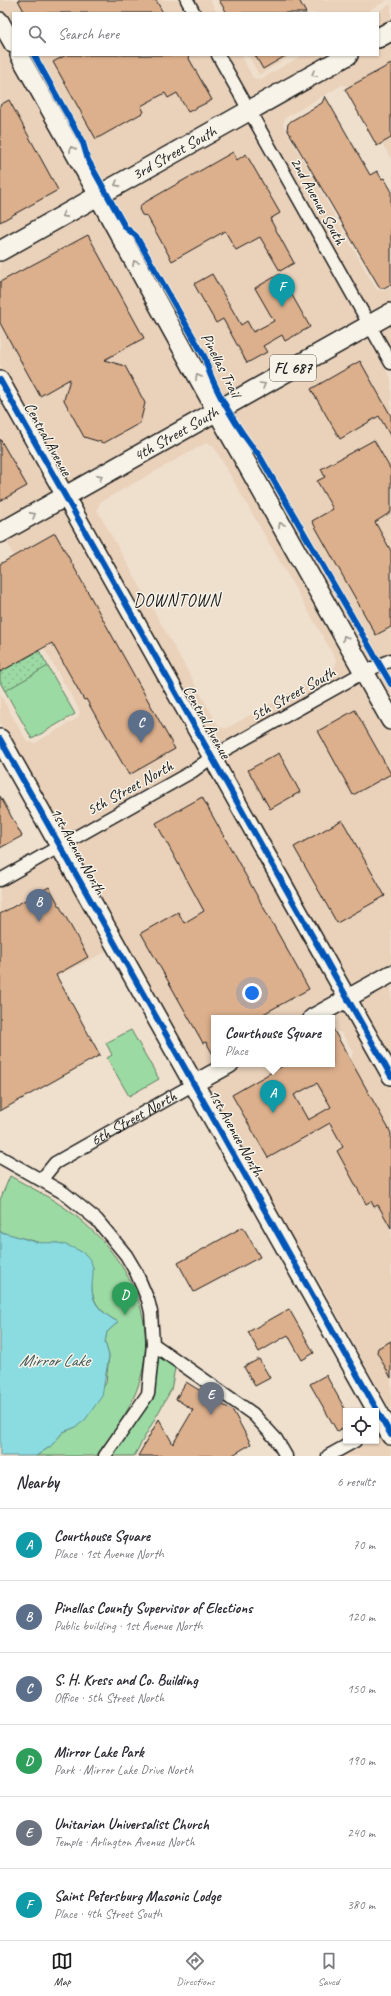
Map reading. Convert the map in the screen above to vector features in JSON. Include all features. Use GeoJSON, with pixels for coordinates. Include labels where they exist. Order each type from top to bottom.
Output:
{"type":"FeatureCollection","features":[{"type":"Feature","properties":{"kind":"main road"},"geometry":{"type":"LineString","coordinates":[[379,37],[391,31]]}},
{"type":"Feature","properties":{"kind":"main road","name":"3rd Street South"},"geometry":{"type":"LineString","coordinates":[[0,250],[346,56]]}},
{"type":"Feature","properties":{"kind":"main road"},"geometry":{"type":"LineString","coordinates":[[98,196],[391,720]]}},
{"type":"Feature","properties":{"kind":"main road","name":"4th Street South"},"geometry":{"type":"LineString","coordinates":[[66,496],[391,313]]}},
{"type":"Feature","properties":{"kind":"main road","name":"FL 687"},"geometry":{"type":"LineString","coordinates":[[0,533],[66,496]]}},
{"type":"Feature","properties":{"kind":"main road","name":"1st Avenue North"},"geometry":{"type":"LineString","coordinates":[[0,739],[386,1427]]}},
{"type":"Feature","properties":{"kind":"street"},"geometry":{"type":"LineString","coordinates":[[187,0],[193,12]]}},
{"type":"Feature","properties":{"kind":"street"},"geometry":{"type":"LineString","coordinates":[[0,21],[12,42]]}},
{"type":"Feature","properties":{"kind":"street"},"geometry":{"type":"LineString","coordinates":[[20,56],[98,196]]}},
{"type":"Feature","properties":{"kind":"street","name":"2nd Avenue South"},"geometry":{"type":"LineString","coordinates":[[219,56],[391,363]]}},
{"type":"Feature","properties":{"kind":"street","name":"Central Avenue"},"geometry":{"type":"LineString","coordinates":[[0,380],[391,1076]]}},
{"type":"Feature","properties":{"kind":"street","name":"5th Street South"},"geometry":{"type":"LineString","coordinates":[[212,757],[364,672],[391,660]]}},
{"type":"Feature","properties":{"kind":"street","name":"5th Street North"},"geometry":{"type":"LineString","coordinates":[[0,880],[193,771],[212,757]]}},
{"type":"Feature","properties":{"kind":"street"},"geometry":{"type":"LineString","coordinates":[[317,1015],[391,974]]}},
{"type":"Feature","properties":{"kind":"street","name":"6th Street North"},"geometry":{"type":"LineString","coordinates":[[42,1179],[55,1163],[225,1067]]}},
{"type":"Feature","properties":{"kind":"street"},"geometry":{"type":"LineString","coordinates":[[0,1157],[42,1179],[66,1194],[97,1220],[126,1255],[136,1272],[148,1300],[151,1312],[153,1344],[148,1394],[105,1456]]}},
{"type":"Feature","properties":{"kind":"street"},"geometry":{"type":"LineString","coordinates":[[153,1344],[253,1414],[276,1440],[286,1456]]}},
{"type":"Feature","properties":{"kind":"street"},"geometry":{"type":"LineString","coordinates":[[328,1456],[350,1444]]}},
{"type":"Feature","properties":{"kind":"shaded area"},"geometry":{"type":"Polygon","coordinates":[[[0,0],[179,0],[185,12],[12,12],[12,28],[0,7],[0,0]]]}},
{"type":"Feature","properties":{"kind":"shaded area"},"geometry":{"type":"Polygon","coordinates":[[[195,0],[210,0],[216,12],[201,12],[195,0]]]}},
{"type":"Feature","properties":{"kind":"shaded area"},"geometry":{"type":"Polygon","coordinates":[[[217,0],[387,0],[367,12],[223,12],[217,0]]]}},
{"type":"Feature","properties":{"kind":"shaded area"},"geometry":{"type":"Polygon","coordinates":[[[391,4],[391,24],[379,30],[379,12],[377,12],[391,4]]]}},
{"type":"Feature","properties":{"kind":"shaded area"},"geometry":{"type":"Polygon","coordinates":[[[0,35],[89,193],[0,243],[0,35]]]}},
{"type":"Feature","properties":{"kind":"shaded area"},"geometry":{"type":"Polygon","coordinates":[[[391,38],[391,159],[350,86],[342,85],[285,118],[283,125],[376,289],[384,291],[391,287],[391,306],[372,316],[258,113],[359,56],[379,56],[379,44],[391,38]]]}},
{"type":"Feature","properties":{"kind":"shaded area"},"geometry":{"type":"Polygon","coordinates":[[[28,56],[211,56],[240,109],[101,187],[28,56]]]}},
{"type":"Feature","properties":{"kind":"shaded area"},"geometry":{"type":"Polygon","coordinates":[[[227,56],[242,56],[253,78],[261,79],[301,56],[333,56],[252,102],[227,56]]]}},
{"type":"Feature","properties":{"kind":"shaded area"},"geometry":{"type":"Polygon","coordinates":[[[249,56],[290,56],[259,75],[249,56]]]}},
{"type":"Feature","properties":{"kind":"shaded area"},"geometry":{"type":"Polygon","coordinates":[[[246,119],[360,323],[220,403],[107,198],[246,119]]]}},
{"type":"Feature","properties":{"kind":"shaded area"},"geometry":{"type":"Polygon","coordinates":[[[95,204],[208,409],[69,488],[0,365],[0,258],[95,204]]]}},
{"type":"Feature","properties":{"kind":"shaded area"},"geometry":{"type":"Polygon","coordinates":[[[391,320],[391,349],[379,327],[391,320]]]}},
{"type":"Feature","properties":{"kind":"shaded area"},"geometry":{"type":"Polygon","coordinates":[[[366,334],[391,378],[391,653],[368,664],[226,413],[366,334]]]}},
{"type":"Feature","properties":{"kind":"shaded area"},"geometry":{"type":"Polygon","coordinates":[[[0,394],[56,494],[0,526],[0,394]]]}},
{"type":"Feature","properties":{"kind":"shaded area"},"geometry":{"type":"Polygon","coordinates":[[[214,420],[355,670],[215,748],[75,499],[214,420]],[[206,443],[100,502],[97,510],[219,727],[227,728],[334,669],[337,661],[213,445],[206,443]]]}},
{"type":"Feature","properties":{"kind":"shaded area"},"geometry":{"type":"Polygon","coordinates":[[[62,505],[203,756],[190,766],[65,836],[0,723],[0,694],[27,742],[35,743],[78,718],[80,711],[44,648],[40,616],[5,537],[62,505]]]}},
{"type":"Feature","properties":{"kind":"shaded area"},"geometry":{"type":"Polygon","coordinates":[[[391,667],[391,705],[374,675],[391,667]]]}},
{"type":"Feature","properties":{"kind":"shaded area"},"geometry":{"type":"Polygon","coordinates":[[[361,681],[391,734],[391,967],[350,989],[221,759],[361,681]]]}},
{"type":"Feature","properties":{"kind":"shaded area"},"geometry":{"type":"Polygon","coordinates":[[[209,767],[338,996],[304,1015],[211,1015],[211,1066],[199,1074],[126,943],[123,944],[69,848],[196,776],[209,767]]]}},
{"type":"Feature","properties":{"kind":"shaded area"},"geometry":{"type":"Polygon","coordinates":[[[57,855],[110,950],[0,1004],[0,887],[57,855]]]}},
{"type":"Feature","properties":{"kind":"shaded area"},"geometry":{"type":"Polygon","coordinates":[[[391,981],[391,1062],[356,1000],[391,981]]]}},
{"type":"Feature","properties":{"kind":"shaded area"},"geometry":{"type":"Polygon","coordinates":[[[344,1007],[391,1090],[391,1412],[316,1276],[299,1252],[205,1085],[238,1067],[318,1067],[327,1074],[351,1060],[353,1052],[342,1033],[335,1031],[335,1015],[330,1015],[344,1007]]]}},
{"type":"Feature","properties":{"kind":"shaded area"},"geometry":{"type":"Polygon","coordinates":[[[382,1433],[391,1450],[391,1456],[340,1456],[362,1444],[379,1444],[379,1434],[382,1433]]]}},
{"type":"Feature","properties":{"kind":"green space"},"geometry":{"type":"Polygon","coordinates":[[[39,651],[75,714],[32,739],[0,682],[0,672],[39,651]]]}},
{"type":"Feature","properties":{"kind":"green space"},"geometry":{"type":"Polygon","coordinates":[[[39,651],[48,666],[5,691],[0,682],[0,672],[39,651]]]}},
{"type":"Feature","properties":{"kind":"green space"},"geometry":{"type":"Polygon","coordinates":[[[131,1030],[159,1079],[129,1096],[107,1058],[112,1055],[106,1043],[131,1030]]]}},
{"type":"Feature","properties":{"kind":"green space"},"geometry":{"type":"Polygon","coordinates":[[[10,1176],[61,1205],[90,1228],[109,1249],[125,1272],[137,1296],[144,1321],[145,1348],[141,1375],[131,1403],[115,1430],[96,1456],[36,1456],[51,1446],[63,1432],[76,1427],[106,1383],[109,1356],[105,1342],[107,1332],[118,1322],[103,1311],[95,1300],[92,1286],[93,1268],[68,1247],[57,1243],[45,1244],[0,1232],[0,1200],[10,1176]]]}},
{"type":"Feature","properties":{"kind":"green space"},"geometry":{"type":"Polygon","coordinates":[[[159,1356],[175,1368],[171,1390],[134,1456],[113,1456],[153,1398],[159,1356]]]}},
{"type":"Feature","properties":{"kind":"water","name":"Mirror Lake"},"geometry":{"type":"Polygon","coordinates":[[[0,1232],[35,1242],[64,1244],[85,1254],[92,1263],[92,1287],[96,1304],[104,1313],[118,1322],[107,1332],[105,1342],[109,1356],[102,1396],[85,1420],[76,1427],[63,1432],[51,1446],[36,1456],[0,1456],[0,1232]]]}},
{"type":"Feature","properties":{"kind":"building"},"geometry":{"type":"Polygon","coordinates":[[[18,0],[156,0],[162,12],[24,12],[18,0]]]}},
{"type":"Feature","properties":{"kind":"building"},"geometry":{"type":"Polygon","coordinates":[[[219,0],[299,0],[305,12],[226,12],[219,0]]]}},
{"type":"Feature","properties":{"kind":"building"},"geometry":{"type":"Polygon","coordinates":[[[64,56],[188,56],[212,100],[188,112],[177,93],[168,98],[165,93],[141,106],[144,112],[96,139],[53,62],[64,56]]]}},
{"type":"Feature","properties":{"kind":"building"},"geometry":{"type":"Polygon","coordinates":[[[256,56],[285,56],[263,69],[256,56]]]}},
{"type":"Feature","properties":{"kind":"building"},"geometry":{"type":"Polygon","coordinates":[[[391,64],[391,138],[377,146],[345,89],[391,64]]]}},
{"type":"Feature","properties":{"kind":"building"},"geometry":{"type":"Polygon","coordinates":[[[325,96],[370,175],[377,171],[382,179],[384,178],[391,190],[391,284],[384,288],[380,288],[287,129],[288,124],[291,121],[322,103],[325,96]]]}},
{"type":"Feature","properties":{"kind":"building"},"geometry":{"type":"Polygon","coordinates":[[[9,100],[58,190],[0,222],[0,105],[9,100]]]}},
{"type":"Feature","properties":{"kind":"building"},"geometry":{"type":"Polygon","coordinates":[[[233,152],[237,160],[246,154],[280,213],[270,219],[294,263],[280,271],[260,237],[236,250],[225,231],[172,261],[147,216],[142,215],[139,209],[142,204],[233,152]]]}},
{"type":"Feature","properties":{"kind":"building"},"geometry":{"type":"Polygon","coordinates":[[[88,235],[144,338],[104,360],[125,366],[145,403],[140,423],[104,443],[84,437],[64,400],[70,379],[40,396],[0,323],[0,282],[88,235]]]}},
{"type":"Feature","properties":{"kind":"building"},"geometry":{"type":"Polygon","coordinates":[[[212,274],[241,325],[247,321],[253,332],[274,321],[255,288],[280,274],[310,327],[285,341],[282,335],[263,346],[267,352],[247,363],[223,319],[216,323],[194,284],[212,274]]]}},
{"type":"Feature","properties":{"kind":"building"},"geometry":{"type":"Polygon","coordinates":[[[360,361],[391,416],[391,437],[379,416],[340,439],[311,389],[360,361]]]}},
{"type":"Feature","properties":{"kind":"building"},"geometry":{"type":"Polygon","coordinates":[[[0,439],[27,486],[0,501],[0,439]]]}},
{"type":"Feature","properties":{"kind":"building"},"geometry":{"type":"Polygon","coordinates":[[[374,440],[391,470],[391,512],[375,522],[391,551],[391,627],[376,635],[312,521],[333,509],[317,481],[325,477],[321,469],[374,440]]]}},
{"type":"Feature","properties":{"kind":"building"},"geometry":{"type":"Polygon","coordinates":[[[55,533],[175,749],[129,775],[52,643],[0,672],[0,564],[55,533]]]}},
{"type":"Feature","properties":{"kind":"building"},"geometry":{"type":"Polygon","coordinates":[[[355,710],[391,774],[353,795],[318,731],[355,710]]]}},
{"type":"Feature","properties":{"kind":"building"},"geometry":{"type":"Polygon","coordinates":[[[279,753],[300,792],[270,809],[248,770],[279,753]]]}},
{"type":"Feature","properties":{"kind":"building"},"geometry":{"type":"Polygon","coordinates":[[[0,796],[22,836],[0,848],[0,796]]]}},
{"type":"Feature","properties":{"kind":"building"},"geometry":{"type":"Polygon","coordinates":[[[202,797],[309,989],[261,1015],[211,1015],[211,1051],[206,1042],[203,1043],[141,933],[178,912],[184,923],[204,911],[156,823],[202,797]]]}},
{"type":"Feature","properties":{"kind":"building"},"geometry":{"type":"Polygon","coordinates":[[[342,820],[385,896],[337,923],[294,847],[342,820]]]}},
{"type":"Feature","properties":{"kind":"building"},"geometry":{"type":"Polygon","coordinates":[[[49,887],[88,957],[56,975],[100,1055],[0,1111],[0,914],[49,887]]]}},
{"type":"Feature","properties":{"kind":"building"},"geometry":{"type":"Polygon","coordinates":[[[335,1032],[391,1133],[391,1228],[378,1205],[374,1207],[371,1201],[366,1204],[337,1151],[343,1147],[330,1123],[268,1158],[232,1095],[281,1067],[335,1067],[335,1032]],[[317,1083],[294,1095],[308,1120],[331,1107],[317,1083]]]}},
{"type":"Feature","properties":{"kind":"building"},"geometry":{"type":"Polygon","coordinates":[[[243,1227],[260,1257],[194,1292],[178,1263],[243,1227]]]}},
{"type":"Feature","properties":{"kind":"building"},"geometry":{"type":"Polygon","coordinates":[[[289,1309],[314,1353],[302,1360],[288,1335],[259,1352],[248,1332],[289,1309]]]}},
{"type":"Feature","properties":{"kind":"building"},"geometry":{"type":"Polygon","coordinates":[[[391,1341],[391,1378],[377,1352],[378,1348],[391,1341]]]}},
{"type":"Feature","properties":{"kind":"building"},"geometry":{"type":"Polygon","coordinates":[[[259,1359],[270,1378],[255,1386],[244,1367],[259,1359]]]}},
{"type":"Feature","properties":{"kind":"building"},"geometry":{"type":"Polygon","coordinates":[[[326,1375],[344,1408],[343,1408],[343,1428],[337,1431],[310,1384],[326,1375]]]}},
{"type":"Feature","properties":{"kind":"building"},"geometry":{"type":"Polygon","coordinates":[[[186,1382],[233,1411],[251,1444],[231,1456],[138,1456],[159,1419],[173,1444],[193,1410],[176,1399],[186,1382]]]}},
{"type":"Feature","properties":{"kind":"cycle path","name":"Pinellas Trail"},"geometry":{"type":"LineString","coordinates":[[35,56],[83,143],[88,160],[125,227],[136,236],[205,358],[220,396],[235,422],[259,455],[391,684]]}},
{"type":"Feature","properties":{"kind":"cycle path"},"geometry":{"type":"LineString","coordinates":[[0,380],[391,1076]]}},
{"type":"Feature","properties":{"kind":"cycle path"},"geometry":{"type":"LineString","coordinates":[[0,739],[391,1435]]}},
{"type":"Feature","properties":{"kind":"place","name":"Saint Petersburg Masonic Lodge"},"geometry":{"type":"Point","coordinates":[282,307]}},
{"type":"Feature","properties":{"kind":"place","name":"S. H. Kress and Co. Building"},"geometry":{"type":"Point","coordinates":[141,743]}},
{"type":"Feature","properties":{"kind":"place","name":"Pinellas County Supervisor of Elections"},"geometry":{"type":"Point","coordinates":[39,922]}},
{"type":"Feature","properties":{"kind":"place","name":"Courthouse Square"},"geometry":{"type":"Point","coordinates":[273,1113]}},
{"type":"Feature","properties":{"kind":"place","name":"Mirror Lake Park"},"geometry":{"type":"Point","coordinates":[125,1315]}},
{"type":"Feature","properties":{"kind":"place","name":"Unitarian Universalist Church"},"geometry":{"type":"Point","coordinates":[211,1415]}},
{"type":"Feature","properties":{"kind":"district","name":"DOWNTOWN"},"geometry":{"type":"Point","coordinates":[177,600]}}]}
